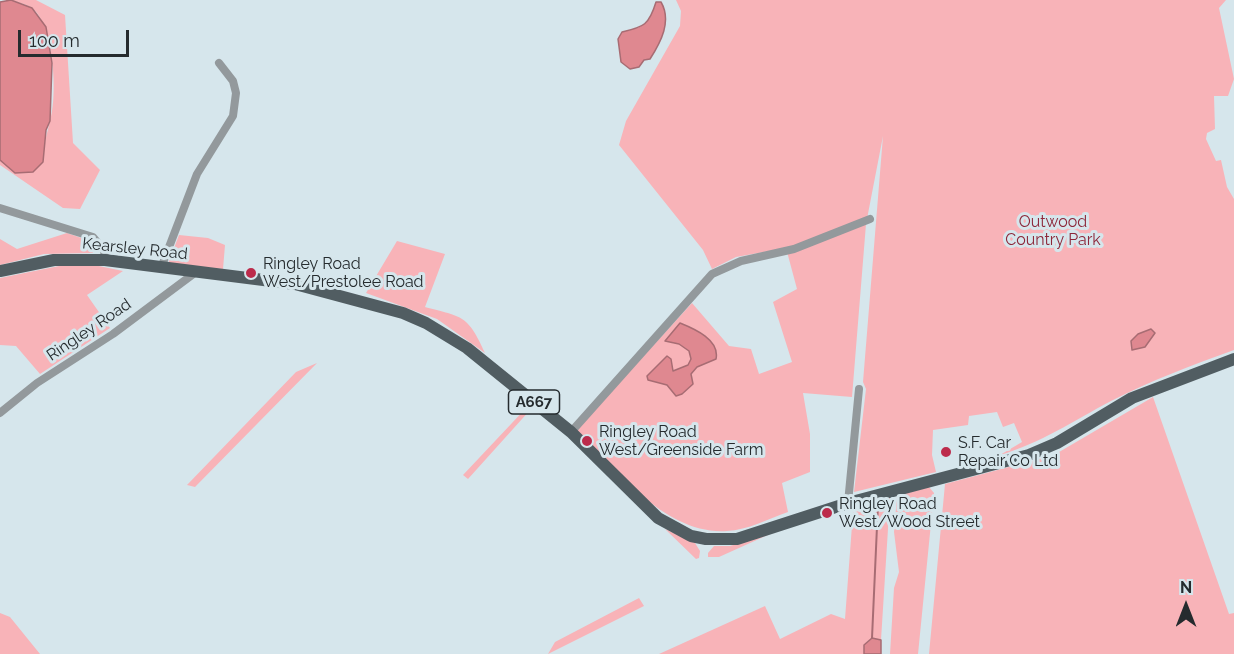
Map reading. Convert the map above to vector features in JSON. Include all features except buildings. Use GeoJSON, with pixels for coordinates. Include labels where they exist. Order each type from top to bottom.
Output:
{"type":"FeatureCollection","features":[{"type":"Feature","properties":{"kind":"main road","name":"Kearsley Road"},"geometry":{"type":"LineString","coordinates":[[0,271],[54,260],[105,260],[196,273]]}},
{"type":"Feature","properties":{"kind":"main road","name":"A667"},"geometry":{"type":"LineString","coordinates":[[196,273],[295,284],[333,292],[411,316],[467,348],[571,432],[658,518],[677,531],[714,540],[737,539],[848,502],[1029,455],[1057,443],[1132,398],[1234,359]]}},
{"type":"Feature","properties":{"kind":"street"},"geometry":{"type":"LineString","coordinates":[[161,268],[197,174],[232,116],[236,93],[233,81],[219,63]]}},
{"type":"Feature","properties":{"kind":"street"},"geometry":{"type":"LineString","coordinates":[[0,208],[93,237],[104,250],[105,260]]}},
{"type":"Feature","properties":{"kind":"street"},"geometry":{"type":"LineString","coordinates":[[571,432],[712,274],[741,261],[794,249],[870,219]]}},
{"type":"Feature","properties":{"kind":"street","name":"Ringley Road"},"geometry":{"type":"LineString","coordinates":[[0,413],[37,383],[113,333],[196,273]]}},
{"type":"Feature","properties":{"kind":"street"},"geometry":{"type":"LineString","coordinates":[[848,502],[859,390]]}},
{"type":"Feature","properties":{"kind":"green space"},"geometry":{"type":"Polygon","coordinates":[[[11,0],[36,0],[65,15],[73,143],[100,170],[80,209],[63,208],[0,165],[0,160],[15,173],[43,161],[54,95],[50,45],[46,30],[31,7],[11,0]]]}},
{"type":"Feature","properties":{"kind":"green space","name":"Outwood Country Park"},"geometry":{"type":"Polygon","coordinates":[[[676,0],[1226,0],[1219,8],[1234,79],[1228,96],[1214,96],[1215,129],[1207,133],[1206,139],[1216,161],[1221,160],[1227,187],[1234,199],[1234,350],[1141,387],[1043,438],[1000,455],[1022,442],[1014,423],[1003,427],[997,412],[969,416],[968,425],[933,430],[932,455],[936,472],[854,492],[866,389],[863,382],[883,136],[866,224],[852,397],[803,393],[810,434],[810,472],[782,483],[788,512],[750,526],[727,531],[704,529],[683,523],[663,511],[625,481],[576,430],[692,303],[729,346],[751,349],[759,374],[792,362],[773,302],[797,289],[786,248],[736,257],[712,269],[703,250],[619,145],[626,121],[680,26],[681,11],[676,0]]]}},
{"type":"Feature","properties":{"kind":"green space"},"geometry":{"type":"Polygon","coordinates":[[[67,233],[93,242],[97,250],[92,253],[44,254],[0,265],[0,239],[17,249],[67,233]]]}},
{"type":"Feature","properties":{"kind":"green space"},"geometry":{"type":"Polygon","coordinates":[[[179,235],[208,238],[225,245],[223,269],[168,264],[179,235]]]}},
{"type":"Feature","properties":{"kind":"green space"},"geometry":{"type":"Polygon","coordinates":[[[397,241],[445,254],[425,307],[463,319],[474,331],[485,353],[437,319],[366,293],[397,241]]]}},
{"type":"Feature","properties":{"kind":"green space"},"geometry":{"type":"Polygon","coordinates":[[[64,265],[94,265],[123,271],[87,295],[110,328],[40,374],[16,346],[0,345],[0,278],[64,265]]]}},
{"type":"Feature","properties":{"kind":"green space"},"geometry":{"type":"Polygon","coordinates":[[[317,363],[195,487],[187,485],[296,372],[317,363]]]}},
{"type":"Feature","properties":{"kind":"green space"},"geometry":{"type":"Polygon","coordinates":[[[1153,397],[1229,614],[1234,613],[1234,654],[929,654],[945,484],[1054,455],[1153,397]]]}},
{"type":"Feature","properties":{"kind":"green space"},"geometry":{"type":"Polygon","coordinates":[[[528,406],[531,409],[468,479],[463,475],[528,406]]]}},
{"type":"Feature","properties":{"kind":"green space"},"geometry":{"type":"Polygon","coordinates":[[[929,487],[934,493],[918,654],[890,654],[894,588],[899,572],[894,532],[897,496],[929,487]]]}},
{"type":"Feature","properties":{"kind":"green space"},"geometry":{"type":"Polygon","coordinates":[[[890,497],[881,640],[872,638],[864,645],[864,654],[659,654],[765,606],[780,639],[831,614],[845,619],[853,512],[857,507],[890,497]]]}},
{"type":"Feature","properties":{"kind":"green space"},"geometry":{"type":"Polygon","coordinates":[[[665,529],[695,543],[700,551],[699,558],[696,559],[665,529]]]}},
{"type":"Feature","properties":{"kind":"green space"},"geometry":{"type":"Polygon","coordinates":[[[770,534],[719,557],[708,557],[708,553],[714,546],[730,546],[770,534]]]}},
{"type":"Feature","properties":{"kind":"green space"},"geometry":{"type":"Polygon","coordinates":[[[639,598],[644,606],[548,654],[555,642],[639,598]]]}},
{"type":"Feature","properties":{"kind":"green space"},"geometry":{"type":"Polygon","coordinates":[[[0,613],[10,617],[40,654],[0,654],[0,613]]]}},
{"type":"Feature","properties":{"kind":"shaded area"},"geometry":{"type":"Polygon","coordinates":[[[11,0],[32,8],[46,27],[52,63],[50,121],[46,130],[43,162],[33,172],[15,173],[0,160],[0,2],[11,0]]]}},
{"type":"Feature","properties":{"kind":"shaded area"},"geometry":{"type":"Polygon","coordinates":[[[656,2],[661,2],[664,9],[665,24],[661,39],[650,59],[644,60],[639,67],[630,69],[621,62],[618,39],[622,32],[645,24],[656,2]]]}},
{"type":"Feature","properties":{"kind":"shaded area"},"geometry":{"type":"Polygon","coordinates":[[[680,323],[699,332],[710,341],[716,352],[716,359],[697,367],[691,374],[693,384],[682,394],[676,396],[667,385],[648,380],[647,376],[667,356],[671,359],[673,371],[688,365],[691,359],[689,351],[679,344],[665,341],[680,323]]]}},
{"type":"Feature","properties":{"kind":"shaded area"},"geometry":{"type":"Polygon","coordinates":[[[1151,329],[1155,333],[1145,347],[1132,350],[1131,341],[1138,334],[1151,329]]]}},
{"type":"Feature","properties":{"kind":"shaded area"},"geometry":{"type":"Polygon","coordinates":[[[872,638],[881,640],[881,654],[864,654],[864,645],[872,638]]]}},
{"type":"Feature","properties":{"kind":"waterway"},"geometry":{"type":"LineString","coordinates":[[872,638],[878,504]]}},
{"type":"Feature","properties":{"kind":"place","name":"Ringley Road West/Prestolee Road"},"geometry":{"type":"Point","coordinates":[251,273]}},
{"type":"Feature","properties":{"kind":"place","name":"Ringley Road West/Greenside Farm"},"geometry":{"type":"Point","coordinates":[587,441]}},
{"type":"Feature","properties":{"kind":"place","name":"S.F. Car Repair Co Ltd"},"geometry":{"type":"Point","coordinates":[946,452]}},
{"type":"Feature","properties":{"kind":"place","name":"Ringley Road West/Wood Street"},"geometry":{"type":"Point","coordinates":[827,513]}}]}
